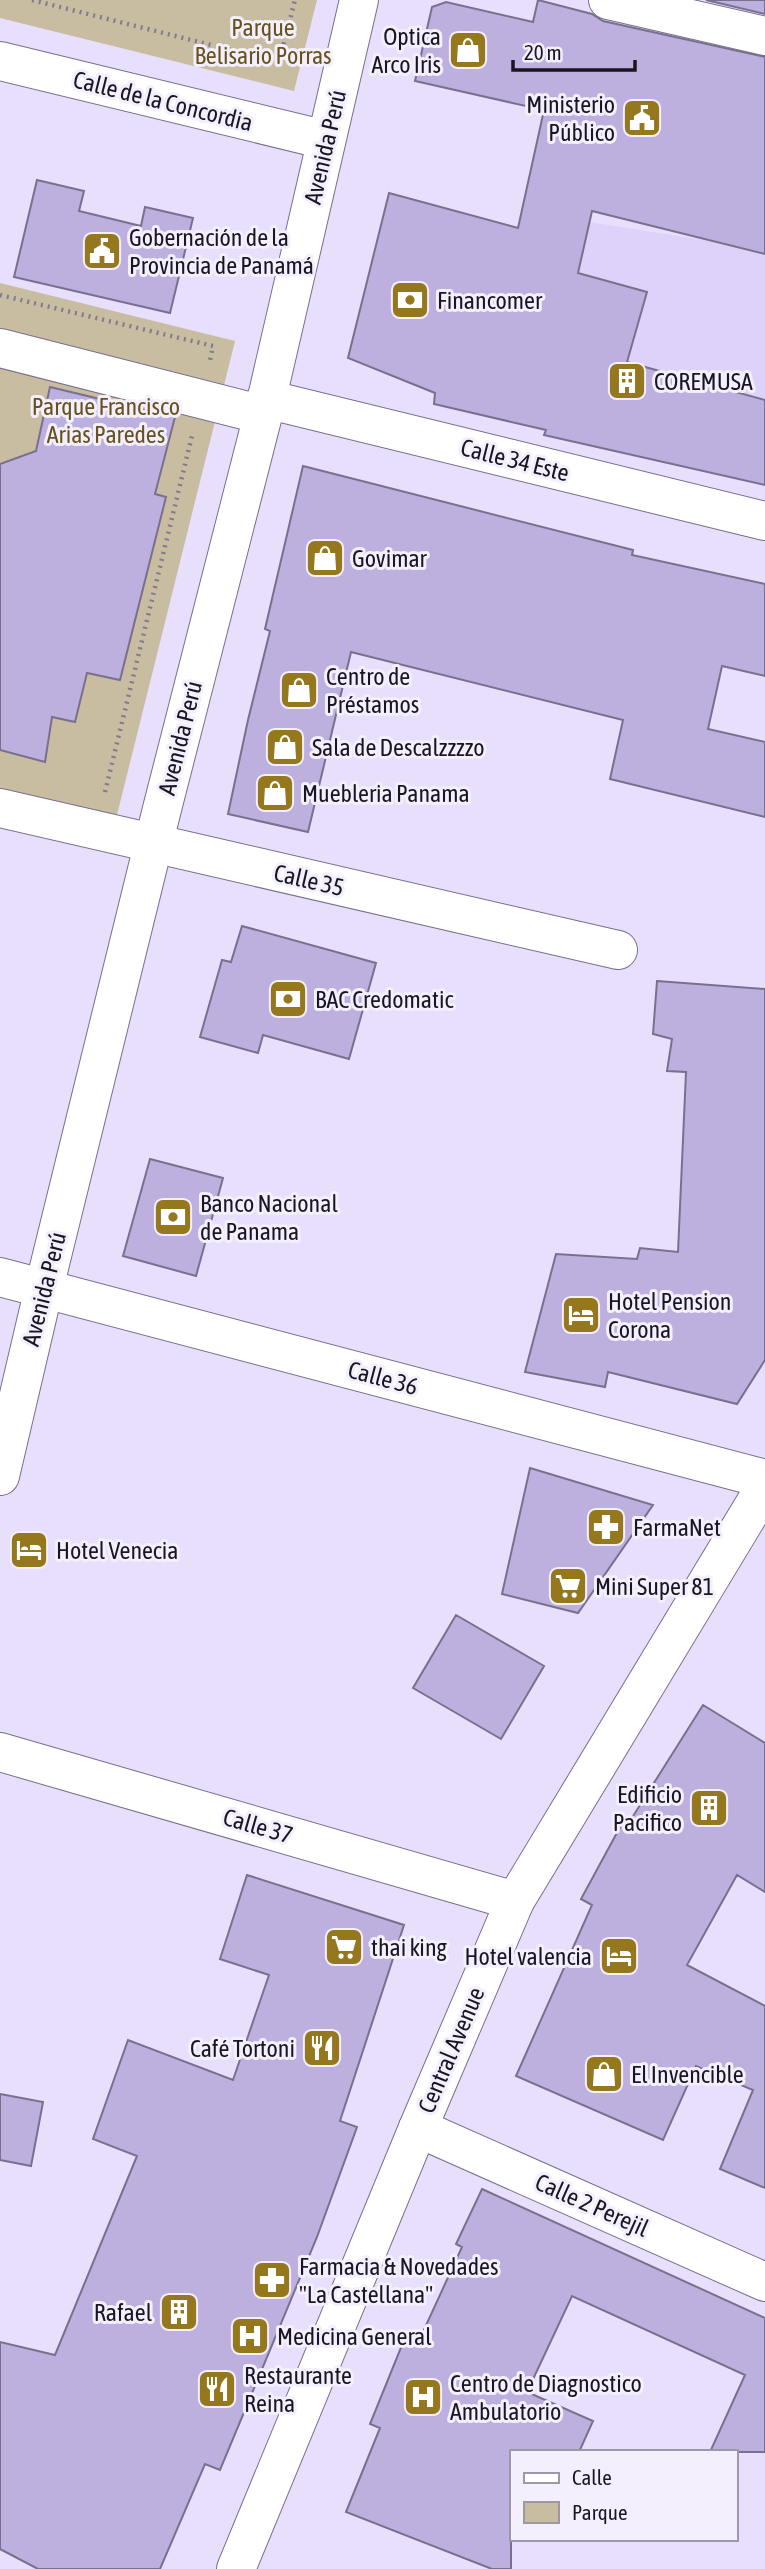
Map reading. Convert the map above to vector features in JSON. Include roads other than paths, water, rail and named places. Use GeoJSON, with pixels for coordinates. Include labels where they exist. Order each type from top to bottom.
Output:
{"type":"FeatureCollection","features":[{"type":"Feature","properties":{"kind":"street","name":"Avenida Perú"},"geometry":{"type":"LineString","coordinates":[[0,1476],[44,1288],[264,407],[359,0]]}},
{"type":"Feature","properties":{"kind":"street"},"geometry":{"type":"LineString","coordinates":[[608,0],[765,36]]}},
{"type":"Feature","properties":{"kind":"street","name":"Calle de la Concordia"},"geometry":{"type":"LineString","coordinates":[[0,61],[326,140]]}},
{"type":"Feature","properties":{"kind":"street","name":"Calle 34 Este"},"geometry":{"type":"LineString","coordinates":[[0,348],[201,399],[264,407],[765,520]]}},
{"type":"Feature","properties":{"kind":"street","name":"Calle 35"},"geometry":{"type":"LineString","coordinates":[[0,808],[618,950]]}},
{"type":"Feature","properties":{"kind":"street","name":"Calle 36"},"geometry":{"type":"LineString","coordinates":[[0,1277],[765,1479]]}},
{"type":"Feature","properties":{"kind":"street","name":"Central Avenue"},"geometry":{"type":"LineString","coordinates":[[236,2569],[515,1901],[765,1487]]}},
{"type":"Feature","properties":{"kind":"street","name":"Calle 37"},"geometry":{"type":"LineString","coordinates":[[0,1752],[515,1901]]}},
{"type":"Feature","properties":{"kind":"street","name":"Calle 2 Perejil"},"geometry":{"type":"LineString","coordinates":[[418,2128],[765,2283]]}},
{"type":"Feature","properties":{"kind":"place","name":"Optica Arco Iris"},"geometry":{"type":"Point","coordinates":[468,50]}},
{"type":"Feature","properties":{"kind":"place","name":"Ministerio Público"},"geometry":{"type":"Point","coordinates":[642,118]}},
{"type":"Feature","properties":{"kind":"place","name":"Gobernación de la Provincia de Panamá"},"geometry":{"type":"Point","coordinates":[102,251]}},
{"type":"Feature","properties":{"kind":"place","name":"Financomer"},"geometry":{"type":"Point","coordinates":[410,300]}},
{"type":"Feature","properties":{"kind":"place","name":"COREMUSA"},"geometry":{"type":"Point","coordinates":[627,381]}},
{"type":"Feature","properties":{"kind":"place","name":"Govimar"},"geometry":{"type":"Point","coordinates":[325,558]}},
{"type":"Feature","properties":{"kind":"place","name":"Centro de Préstamos"},"geometry":{"type":"Point","coordinates":[299,690]}},
{"type":"Feature","properties":{"kind":"place","name":"Sala de Descalzzzzo"},"geometry":{"type":"Point","coordinates":[285,747]}},
{"type":"Feature","properties":{"kind":"place","name":"Muebleria Panama"},"geometry":{"type":"Point","coordinates":[275,793]}},
{"type":"Feature","properties":{"kind":"place","name":"BAC Credomatic"},"geometry":{"type":"Point","coordinates":[288,999]}},
{"type":"Feature","properties":{"kind":"place","name":"Banco Nacional de Panama"},"geometry":{"type":"Point","coordinates":[173,1217]}},
{"type":"Feature","properties":{"kind":"place","name":"Hotel Pension Corona"},"geometry":{"type":"Point","coordinates":[581,1315]}},
{"type":"Feature","properties":{"kind":"place","name":"FarmaNet"},"geometry":{"type":"Point","coordinates":[606,1527]}},
{"type":"Feature","properties":{"kind":"place","name":"Hotel Venecia"},"geometry":{"type":"Point","coordinates":[29,1550]}},
{"type":"Feature","properties":{"kind":"place","name":"Mini Super 81"},"geometry":{"type":"Point","coordinates":[568,1586]}},
{"type":"Feature","properties":{"kind":"place","name":"Edificio Pacifico"},"geometry":{"type":"Point","coordinates":[709,1808]}},
{"type":"Feature","properties":{"kind":"place","name":"thai king"},"geometry":{"type":"Point","coordinates":[344,1947]}},
{"type":"Feature","properties":{"kind":"place","name":"Hotel valencia"},"geometry":{"type":"Point","coordinates":[619,1956]}},
{"type":"Feature","properties":{"kind":"place","name":"Café Tortoni"},"geometry":{"type":"Point","coordinates":[322,2048]}},
{"type":"Feature","properties":{"kind":"place","name":"El Invencible"},"geometry":{"type":"Point","coordinates":[604,2074]}},
{"type":"Feature","properties":{"kind":"place","name":"Farmacia & Novedades \"La Castellana\""},"geometry":{"type":"Point","coordinates":[272,2280]}},
{"type":"Feature","properties":{"kind":"place","name":"Rafael"},"geometry":{"type":"Point","coordinates":[179,2312]}},
{"type":"Feature","properties":{"kind":"place","name":"Medicina General"},"geometry":{"type":"Point","coordinates":[250,2336]}},
{"type":"Feature","properties":{"kind":"place","name":"Restaurante Reina"},"geometry":{"type":"Point","coordinates":[217,2389]}},
{"type":"Feature","properties":{"kind":"place","name":"Centro de Diagnostico Ambulatorio"},"geometry":{"type":"Point","coordinates":[423,2397]}},
{"type":"Feature","properties":{"kind":"park label","name":"Parque Belisario Porras"},"geometry":{"type":"Point","coordinates":[263,41]}},
{"type":"Feature","properties":{"kind":"park label","name":"Parque Francisco Arias Paredes"},"geometry":{"type":"Point","coordinates":[106,420]}}]}
